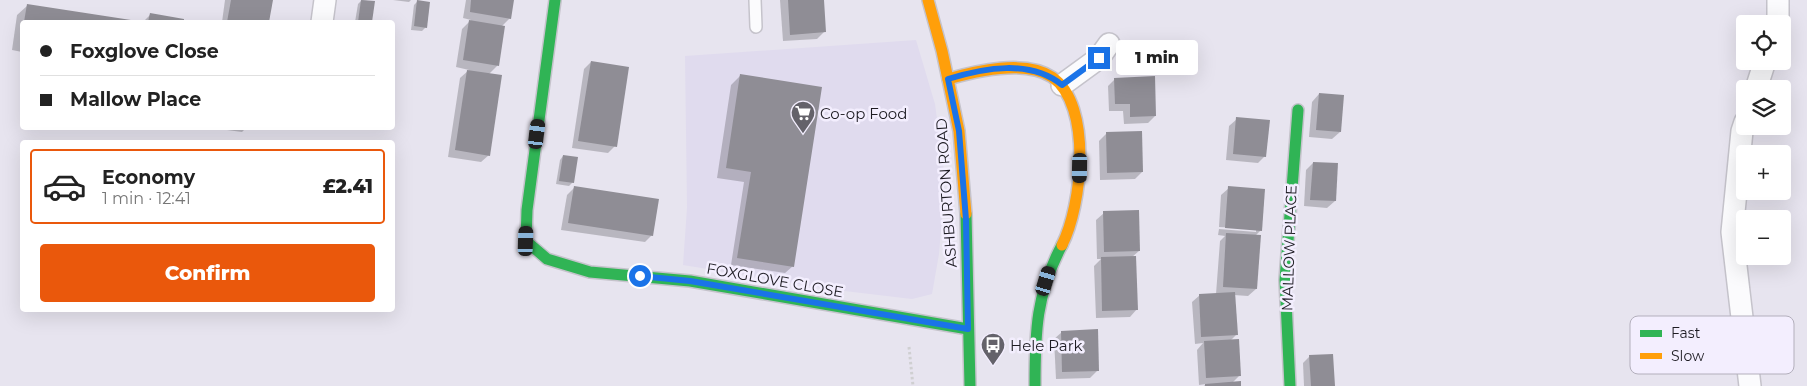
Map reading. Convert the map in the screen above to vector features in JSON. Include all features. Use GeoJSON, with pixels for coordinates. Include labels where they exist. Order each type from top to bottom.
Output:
{"type":"FeatureCollection","features":[{"type":"Feature","properties":{"kind":"street"},"geometry":{"type":"LineString","coordinates":[[322,20],[325,0]]}},
{"type":"Feature","properties":{"kind":"street","name":"FOXGLOVE CLOSE"},"geometry":{"type":"LineString","coordinates":[[555,0],[527,210],[526,241],[547,259],[590,272],[690,281],[968,329]]}},
{"type":"Feature","properties":{"kind":"street","name":"ASHBURTON ROAD"},"geometry":{"type":"LineString","coordinates":[[928,0],[959,131],[966,220],[970,386]]}},
{"type":"Feature","properties":{"kind":"street"},"geometry":{"type":"LineString","coordinates":[[1778,0],[1778,15]]}},
{"type":"Feature","properties":{"kind":"street"},"geometry":{"type":"LineString","coordinates":[[1062,85],[1099,58],[1109,44]]}},
{"type":"Feature","properties":{"kind":"street"},"geometry":{"type":"LineString","coordinates":[[948,79],[994,69],[1026,69],[1052,76],[1062,85],[1068,95],[1078,125],[1080,181],[1072,222],[1051,268],[1038,308],[1035,333],[1035,386]]}},
{"type":"Feature","properties":{"kind":"street","name":"MALLOW PLACE"},"geometry":{"type":"LineString","coordinates":[[1290,386],[1285,280],[1298,110]]}},
{"type":"Feature","properties":{"kind":"street"},"geometry":{"type":"LineString","coordinates":[[1742,135],[1732,232],[1742,316]]}},
{"type":"Feature","properties":{"kind":"lane"},"geometry":{"type":"LineString","coordinates":[[754,0],[756,27]]}},
{"type":"Feature","properties":{"kind":"path"},"geometry":{"type":"LineString","coordinates":[[913,386],[909,344],[915,320]]}},
{"type":"Feature","properties":{"kind":"shaded area"},"geometry":{"type":"Polygon","coordinates":[[[916,40],[935,104],[945,179],[939,254],[932,294],[912,299],[836,290],[683,265],[687,208],[685,56],[916,40]]]}},
{"type":"Feature","properties":{"kind":"building"},"geometry":{"type":"Polygon","coordinates":[[[231,0],[273,0],[269,20],[227,20],[231,0]]]}},
{"type":"Feature","properties":{"kind":"building"},"geometry":{"type":"Polygon","coordinates":[[[361,0],[375,1],[372,20],[358,20],[361,0]]]}},
{"type":"Feature","properties":{"kind":"building"},"geometry":{"type":"Polygon","coordinates":[[[417,0],[430,2],[427,28],[414,26],[417,0]]]}},
{"type":"Feature","properties":{"kind":"building"},"geometry":{"type":"Polygon","coordinates":[[[471,0],[514,0],[511,19],[470,12],[471,0]]]}},
{"type":"Feature","properties":{"kind":"building"},"geometry":{"type":"Polygon","coordinates":[[[788,0],[824,0],[826,32],[790,35],[788,0]]]}},
{"type":"Feature","properties":{"kind":"building"},"geometry":{"type":"Polygon","coordinates":[[[27,4],[131,20],[24,20],[27,4]]]}},
{"type":"Feature","properties":{"kind":"building"},"geometry":{"type":"Polygon","coordinates":[[[150,13],[184,19],[184,20],[148,20],[150,13]]]}},
{"type":"Feature","properties":{"kind":"building"},"geometry":{"type":"Polygon","coordinates":[[[469,20],[505,26],[499,66],[463,60],[469,20]]]}},
{"type":"Feature","properties":{"kind":"building"},"geometry":{"type":"Polygon","coordinates":[[[591,61],[629,67],[617,147],[578,141],[591,61]]]}},
{"type":"Feature","properties":{"kind":"building"},"geometry":{"type":"Polygon","coordinates":[[[467,70],[502,75],[490,156],[455,150],[467,70]]]}},
{"type":"Feature","properties":{"kind":"building"},"geometry":{"type":"Polygon","coordinates":[[[740,74],[822,87],[794,267],[737,258],[751,172],[726,168],[740,74]]]}},
{"type":"Feature","properties":{"kind":"building"},"geometry":{"type":"Polygon","coordinates":[[[1155,76],[1156,116],[1130,117],[1130,104],[1115,104],[1114,78],[1155,76]]]}},
{"type":"Feature","properties":{"kind":"building"},"geometry":{"type":"Polygon","coordinates":[[[1319,93],[1344,95],[1341,132],[1316,130],[1319,93]]]}},
{"type":"Feature","properties":{"kind":"building"},"geometry":{"type":"Polygon","coordinates":[[[1236,117],[1270,120],[1266,157],[1233,154],[1236,117]]]}},
{"type":"Feature","properties":{"kind":"building"},"geometry":{"type":"Polygon","coordinates":[[[1142,131],[1143,172],[1107,173],[1106,132],[1142,131]]]}},
{"type":"Feature","properties":{"kind":"building"},"geometry":{"type":"Polygon","coordinates":[[[563,155],[578,157],[574,183],[559,181],[563,155]]]}},
{"type":"Feature","properties":{"kind":"building"},"geometry":{"type":"Polygon","coordinates":[[[1313,162],[1338,163],[1336,201],[1310,200],[1313,162]]]}},
{"type":"Feature","properties":{"kind":"building"},"geometry":{"type":"Polygon","coordinates":[[[574,186],[659,199],[653,236],[568,223],[574,186]]]}},
{"type":"Feature","properties":{"kind":"building"},"geometry":{"type":"Polygon","coordinates":[[[1228,186],[1265,189],[1262,231],[1225,228],[1228,186]]]}},
{"type":"Feature","properties":{"kind":"building"},"geometry":{"type":"Polygon","coordinates":[[[1139,210],[1140,251],[1104,252],[1103,211],[1139,210]]]}},
{"type":"Feature","properties":{"kind":"building"},"geometry":{"type":"Polygon","coordinates":[[[1226,233],[1261,235],[1257,289],[1223,287],[1226,233]]]}},
{"type":"Feature","properties":{"kind":"building"},"geometry":{"type":"Polygon","coordinates":[[[1136,256],[1138,310],[1102,311],[1101,257],[1136,256]]]}},
{"type":"Feature","properties":{"kind":"building"},"geometry":{"type":"Polygon","coordinates":[[[1235,292],[1238,335],[1201,337],[1199,294],[1235,292]]]}},
{"type":"Feature","properties":{"kind":"building"},"geometry":{"type":"Polygon","coordinates":[[[1098,329],[1099,371],[1062,372],[1061,331],[1098,329]]]}},
{"type":"Feature","properties":{"kind":"building"},"geometry":{"type":"Polygon","coordinates":[[[1239,339],[1241,376],[1206,378],[1204,341],[1239,339]]]}},
{"type":"Feature","properties":{"kind":"building"},"geometry":{"type":"Polygon","coordinates":[[[1333,354],[1335,386],[1311,386],[1309,355],[1333,354]]]}},
{"type":"Feature","properties":{"kind":"building"},"geometry":{"type":"Polygon","coordinates":[[[1241,381],[1241,386],[1205,386],[1205,384],[1241,381]]]}},
{"type":"Feature","properties":{"kind":"traffic: fast"},"geometry":{"type":"LineString","coordinates":[[555,0],[527,210],[526,241],[547,259],[590,272],[690,281],[968,329]]}},
{"type":"Feature","properties":{"kind":"traffic: fast"},"geometry":{"type":"LineString","coordinates":[[1290,386],[1285,280],[1298,110]]}},
{"type":"Feature","properties":{"kind":"traffic: fast"},"geometry":{"type":"LineString","coordinates":[[966,214],[970,386]]}},
{"type":"Feature","properties":{"kind":"traffic: fast"},"geometry":{"type":"LineString","coordinates":[[1035,386],[1037,331],[1042,297],[1053,263],[1062,245]]}},
{"type":"Feature","properties":{"kind":"traffic: slow"},"geometry":{"type":"LineString","coordinates":[[928,0],[942,51],[959,131],[966,214]]}},
{"type":"Feature","properties":{"kind":"traffic: slow"},"geometry":{"type":"LineString","coordinates":[[948,79],[1000,68],[1028,69],[1052,77],[1065,91],[1074,110],[1080,157],[1075,206],[1062,245]]}},
{"type":"Feature","properties":{"kind":"place","name":"Co-op Food"},"geometry":{"type":"Point","coordinates":[803,134]}},
{"type":"Feature","properties":{"kind":"place","name":"Hele Park"},"geometry":{"type":"Point","coordinates":[993,366]}},
{"type":"Feature","properties":{"kind":"route"},"geometry":{"type":"LineString","coordinates":[[640,276],[690,281],[968,329],[966,220],[959,131],[948,79],[994,69],[1026,69],[1052,76],[1062,85],[1099,58]]}}]}
